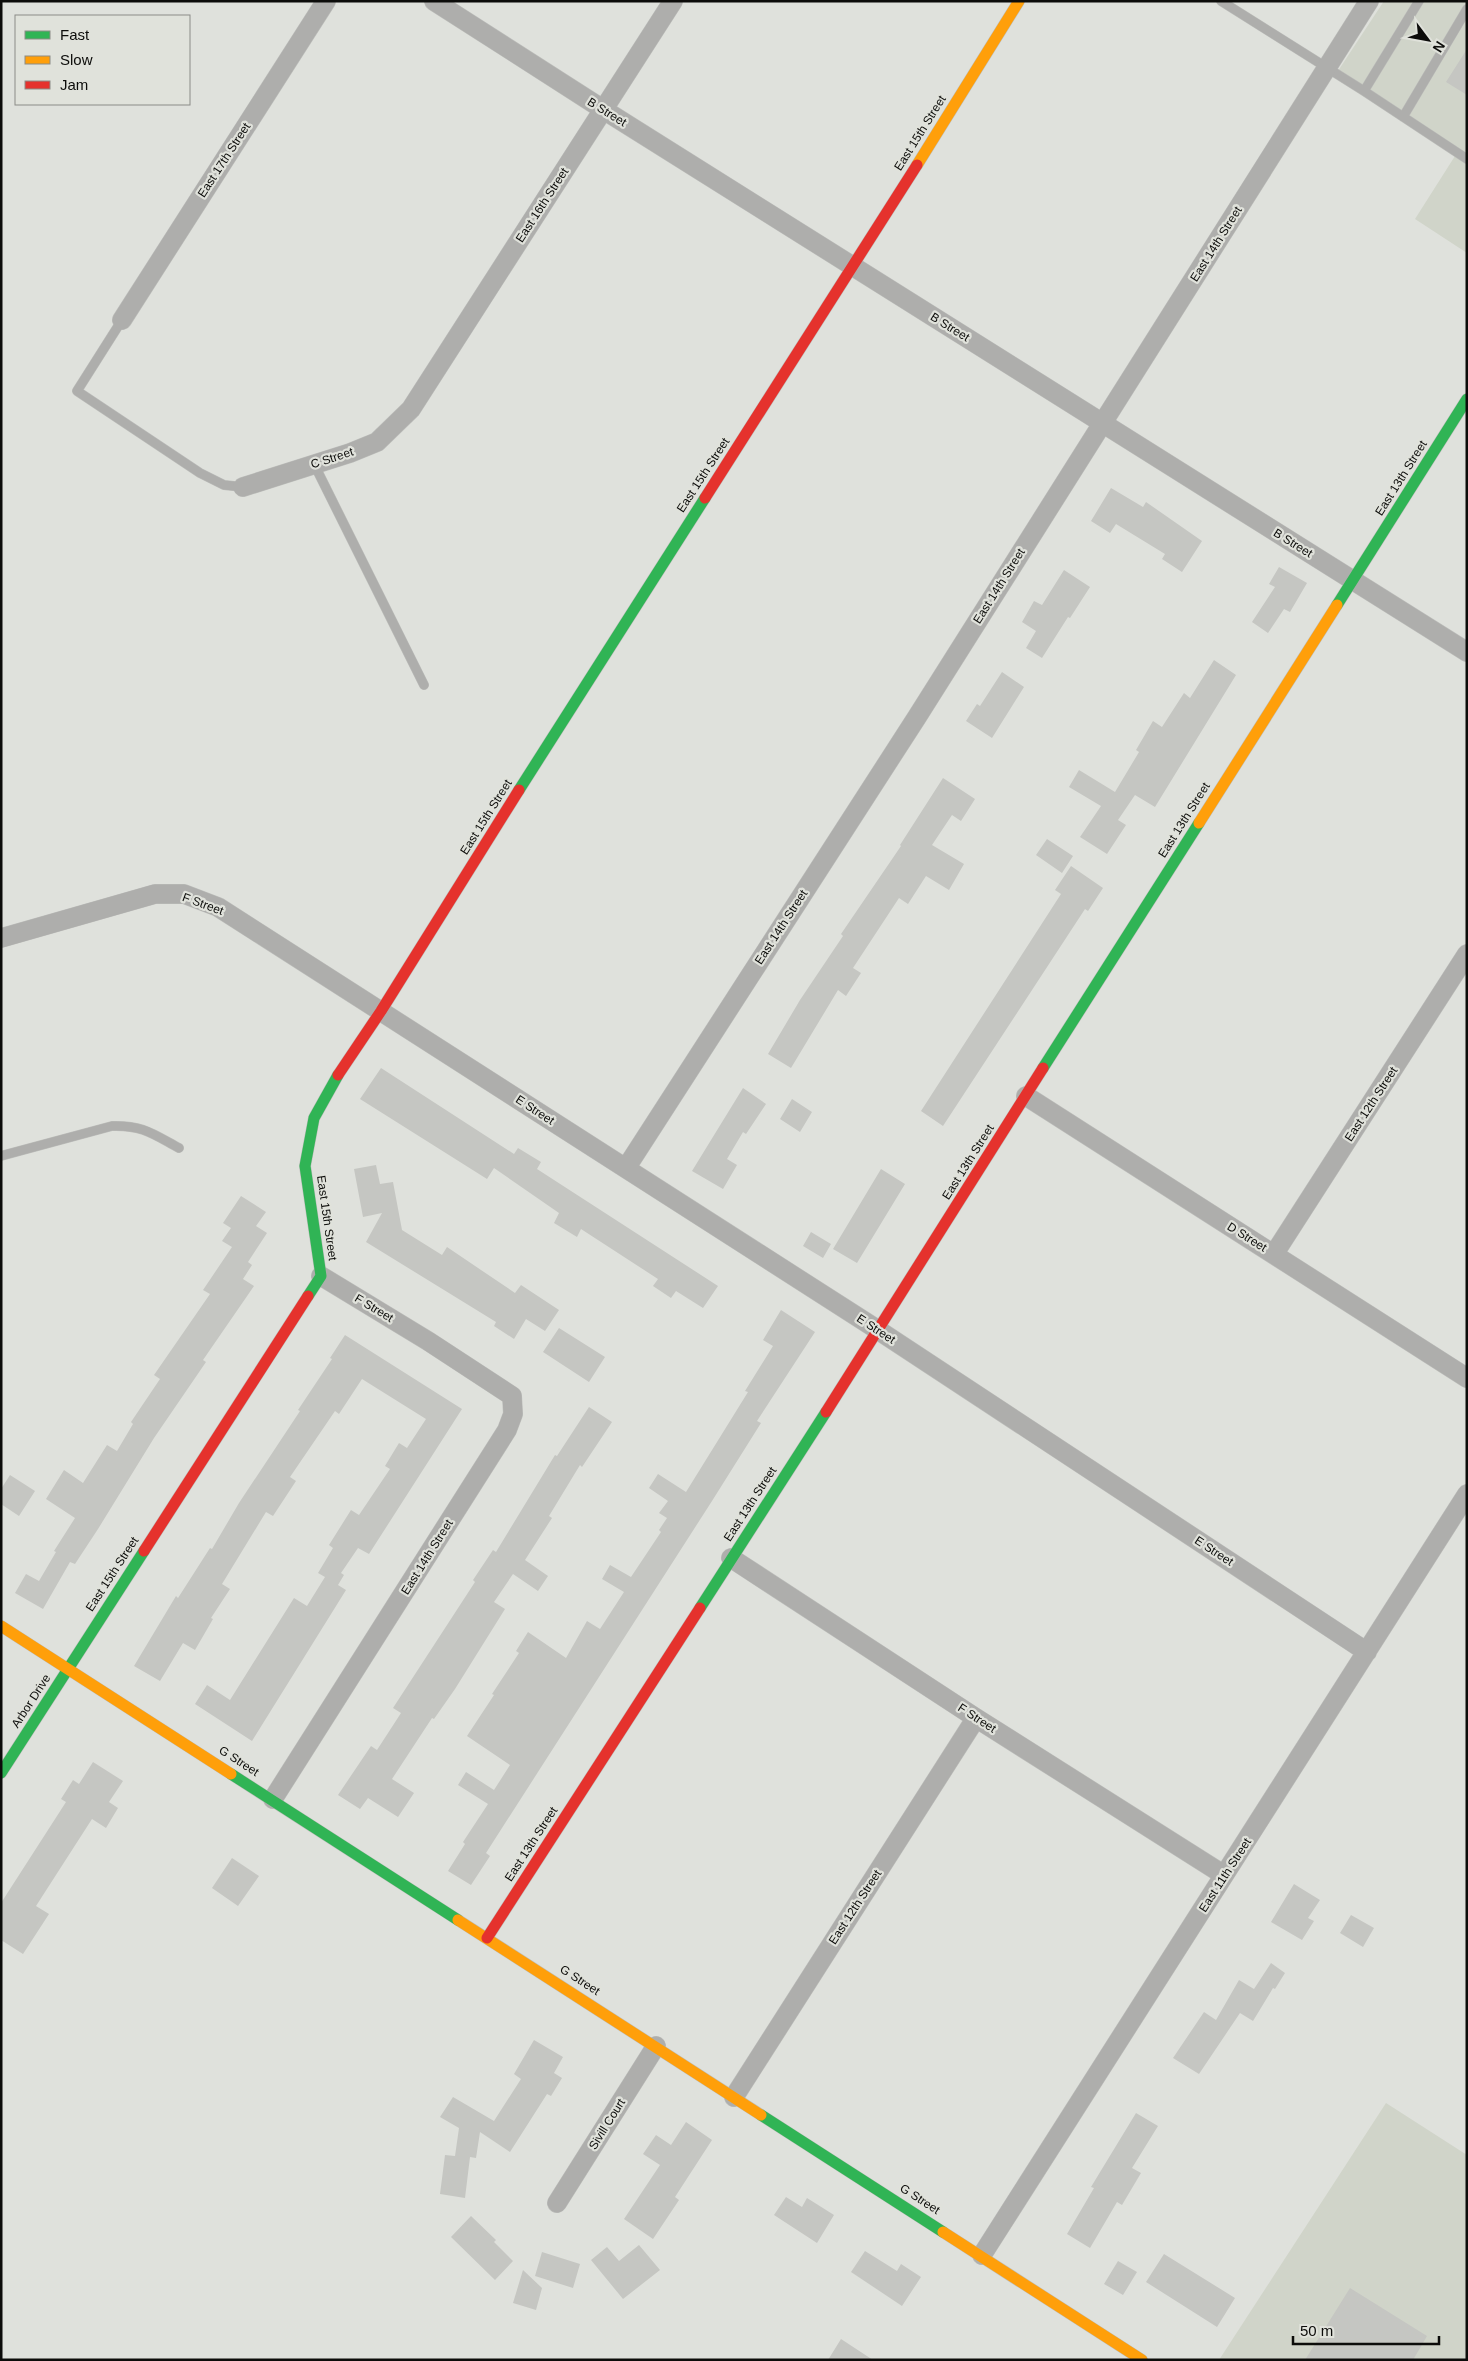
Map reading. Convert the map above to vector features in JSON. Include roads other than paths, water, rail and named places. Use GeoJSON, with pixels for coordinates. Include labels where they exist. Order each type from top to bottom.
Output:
{"type":"FeatureCollection","features":[{"type":"Feature","properties":{"kind":"street","name":"East 17th Street"},"geometry":{"type":"LineString","coordinates":[[122,320],[326,1]]}},
{"type":"Feature","properties":{"kind":"street","name":"B Street"},"geometry":{"type":"LineString","coordinates":[[434,1],[604,110],[1467,652]]}},
{"type":"Feature","properties":{"kind":"street","name":"East 16th Street"},"geometry":{"type":"LineString","coordinates":[[411,409],[673,1]]}},
{"type":"Feature","properties":{"kind":"street","name":"East 15th Street"},"geometry":{"type":"LineString","coordinates":[[68,1669],[321,1276],[305,1166],[314,1118],[330,1087],[381,1012],[588,679],[854,267],[1019,1]]}},
{"type":"Feature","properties":{"kind":"street","name":"East 14th Street"},"geometry":{"type":"LineString","coordinates":[[626,1168],[917,717],[1369,1]]}},
{"type":"Feature","properties":{"kind":"street","name":"East 13th Street"},"geometry":{"type":"LineString","coordinates":[[487,1938],[878,1330],[1467,399]]}},
{"type":"Feature","properties":{"kind":"street","name":"C Street"},"geometry":{"type":"LineString","coordinates":[[243,487],[350,453],[377,442],[411,409]]}},
{"type":"Feature","properties":{"kind":"street","name":"F Street"},"geometry":{"type":"LineString","coordinates":[[1,938],[155,894],[184,894],[218,907],[381,1012]]}},
{"type":"Feature","properties":{"kind":"street","name":"East 12th Street"},"geometry":{"type":"LineString","coordinates":[[1274,1254],[1467,954]]}},
{"type":"Feature","properties":{"kind":"street","name":"E Street"},"geometry":{"type":"LineString","coordinates":[[381,1012],[878,1330],[1367,1652]]}},
{"type":"Feature","properties":{"kind":"street","name":"D Street"},"geometry":{"type":"LineString","coordinates":[[1026,1096],[1467,1378]]}},
{"type":"Feature","properties":{"kind":"street","name":"F Street"},"geometry":{"type":"LineString","coordinates":[[321,1276],[428,1341]]}},
{"type":"Feature","properties":{"kind":"street","name":"East 14th Street"},"geometry":{"type":"LineString","coordinates":[[273,1799],[507,1430],[513,1414],[512,1396],[428,1341]]}},
{"type":"Feature","properties":{"kind":"street","name":"East 11th Street"},"geometry":{"type":"LineString","coordinates":[[982,2255],[1467,1494]]}},
{"type":"Feature","properties":{"kind":"street","name":"F Street"},"geometry":{"type":"LineString","coordinates":[[731,1558],[976,1718],[1224,1875]]}},
{"type":"Feature","properties":{"kind":"street","name":"G Street"},"geometry":{"type":"LineString","coordinates":[[1,1626],[982,2255],[1142,2360]]}},
{"type":"Feature","properties":{"kind":"street","name":"Arbor Drive"},"geometry":{"type":"LineString","coordinates":[[1,1773],[68,1669]]}},
{"type":"Feature","properties":{"kind":"street","name":"East 12th Street"},"geometry":{"type":"LineString","coordinates":[[734,2097],[976,1718]]}},
{"type":"Feature","properties":{"kind":"street","name":"Sivill Court"},"geometry":{"type":"LineString","coordinates":[[557,2202],[656,2046]]}},
{"type":"Feature","properties":{"kind":"lane"},"geometry":{"type":"LineString","coordinates":[[1221,1],[1364,91],[1467,159]]}},
{"type":"Feature","properties":{"kind":"lane"},"geometry":{"type":"LineString","coordinates":[[1364,91],[1419,1]]}},
{"type":"Feature","properties":{"kind":"lane"},"geometry":{"type":"LineString","coordinates":[[1404,117],[1467,9]]}},
{"type":"Feature","properties":{"kind":"lane"},"geometry":{"type":"LineString","coordinates":[[122,320],[77,391],[200,473],[224,485],[243,487]]}},
{"type":"Feature","properties":{"kind":"lane"},"geometry":{"type":"LineString","coordinates":[[314,464],[424,685]]}},
{"type":"Feature","properties":{"kind":"lane"},"geometry":{"type":"LineString","coordinates":[[1,1156],[112,1126],[142,1128],[179,1148]]}}]}
